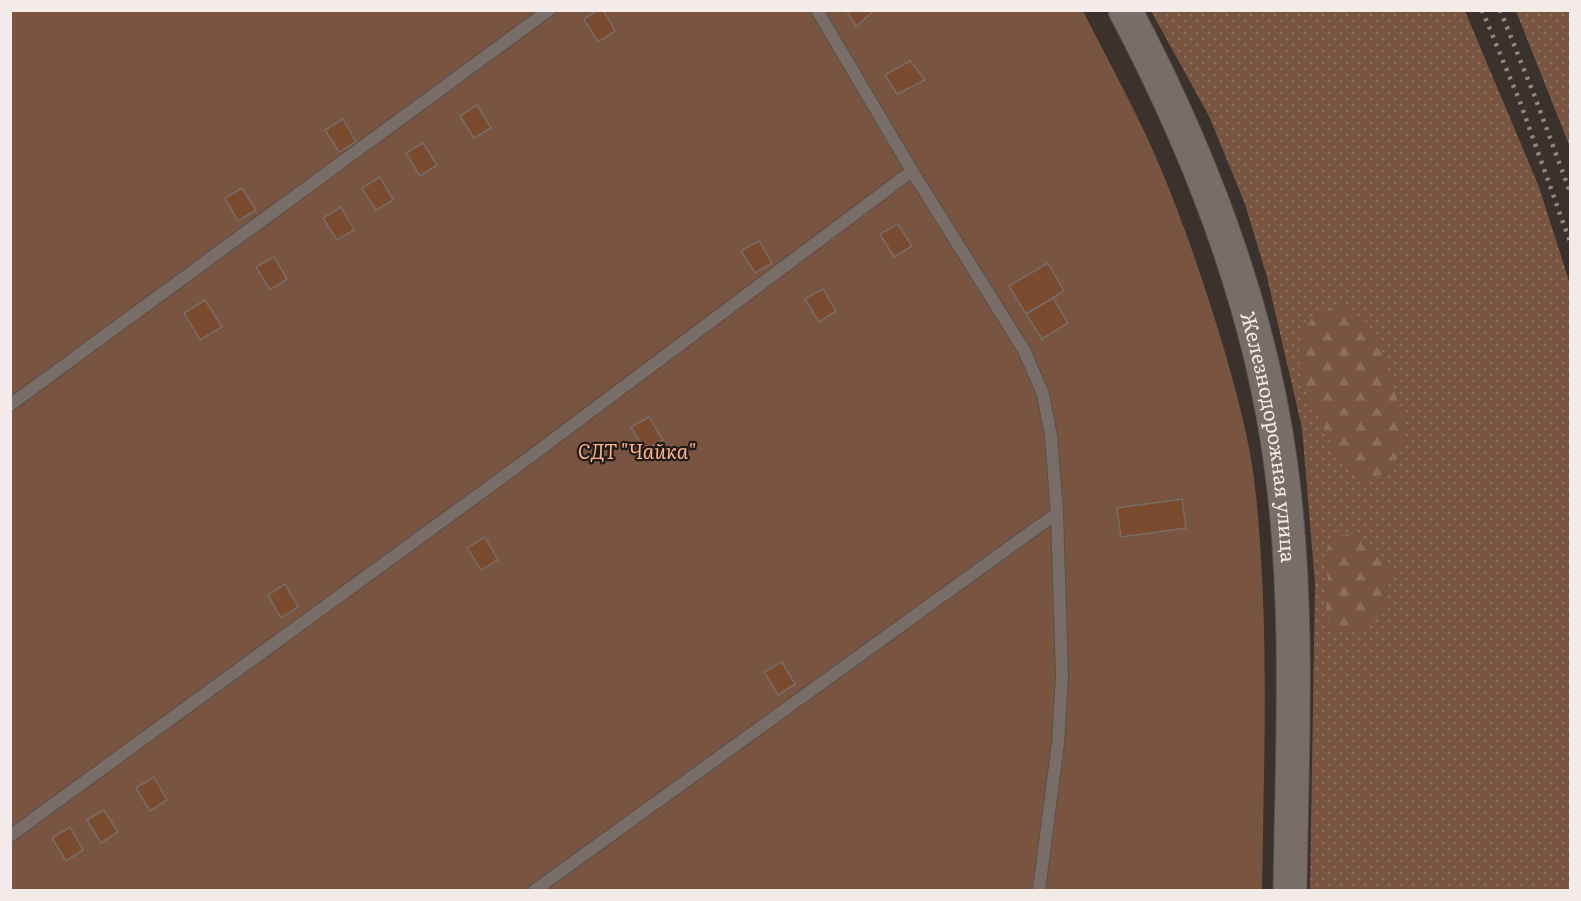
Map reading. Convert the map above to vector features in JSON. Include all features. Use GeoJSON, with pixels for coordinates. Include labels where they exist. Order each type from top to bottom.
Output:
{"type":"FeatureCollection","features":[{"type":"Feature","properties":{"kind":"main road","name":"Железнодорожная улица"},"geometry":{"type":"LineString","coordinates":[[1125,10],[1180,124],[1231,252],[1245,299],[1273,420],[1281,466],[1293,642],[1290,891]]}},
{"type":"Feature","properties":{"kind":"lane"},"geometry":{"type":"LineString","coordinates":[[10,405],[549,10]]}},
{"type":"Feature","properties":{"kind":"lane"},"geometry":{"type":"LineString","coordinates":[[818,10],[912,171],[1024,350],[1043,394],[1051,436],[1057,513],[1062,676],[1058,743],[1039,891]]}},
{"type":"Feature","properties":{"kind":"lane"},"geometry":{"type":"LineString","coordinates":[[10,837],[516,467],[912,171]]}},
{"type":"Feature","properties":{"kind":"lane"},"geometry":{"type":"LineString","coordinates":[[535,891],[1057,513]]}},
{"type":"Feature","properties":{"kind":"green space","name":"СДТ \"Чайка\""},"geometry":{"type":"Polygon","coordinates":[[[10,11],[1083,11],[1145,133],[1178,212],[1224,349],[1248,445],[1259,529],[1264,632],[1262,890],[11,890],[10,11]]]}},
{"type":"Feature","properties":{"kind":"green space"},"geometry":{"type":"Polygon","coordinates":[[[1151,11],[1465,11],[1539,187],[1570,284],[1570,890],[1310,890],[1315,583],[1302,428],[1267,277],[1245,204],[1209,116],[1151,11]]]}},
{"type":"Feature","properties":{"kind":"green space"},"geometry":{"type":"Polygon","coordinates":[[[1516,11],[1570,11],[1570,147],[1516,11]]]}},
{"type":"Feature","properties":{"kind":"green space"},"geometry":{"type":"Polygon","coordinates":[[[1335,307],[1354,313],[1369,326],[1386,363],[1401,415],[1403,438],[1399,453],[1388,470],[1372,479],[1361,477],[1351,471],[1342,461],[1309,396],[1300,367],[1299,348],[1307,326],[1314,315],[1335,307]]]}},
{"type":"Feature","properties":{"kind":"green space"},"geometry":{"type":"Polygon","coordinates":[[[1351,534],[1373,548],[1391,567],[1385,601],[1379,616],[1367,627],[1349,633],[1331,627],[1326,612],[1328,577],[1324,558],[1329,544],[1337,536],[1351,534]]]}},
{"type":"Feature","properties":{"kind":"building"},"geometry":{"type":"Polygon","coordinates":[[[598,10],[603,10],[615,31],[598,42],[584,19],[598,10]]]}},
{"type":"Feature","properties":{"kind":"building"},"geometry":{"type":"Polygon","coordinates":[[[846,10],[875,10],[856,26],[846,10]]]}},
{"type":"Feature","properties":{"kind":"building"},"geometry":{"type":"Polygon","coordinates":[[[910,61],[925,80],[897,94],[885,75],[910,61]]]}},
{"type":"Feature","properties":{"kind":"building"},"geometry":{"type":"Polygon","coordinates":[[[477,105],[491,128],[474,138],[460,116],[477,105]]]}},
{"type":"Feature","properties":{"kind":"building"},"geometry":{"type":"Polygon","coordinates":[[[343,119],[356,142],[339,152],[325,130],[343,119]]]}},
{"type":"Feature","properties":{"kind":"building"},"geometry":{"type":"Polygon","coordinates":[[[423,143],[437,165],[420,176],[406,153],[423,143]]]}},
{"type":"Feature","properties":{"kind":"building"},"geometry":{"type":"Polygon","coordinates":[[[380,177],[393,200],[376,210],[362,188],[380,177]]]}},
{"type":"Feature","properties":{"kind":"building"},"geometry":{"type":"Polygon","coordinates":[[[242,188],[256,210],[238,221],[225,198],[242,188]]]}},
{"type":"Feature","properties":{"kind":"building"},"geometry":{"type":"Polygon","coordinates":[[[341,207],[354,230],[337,240],[323,218],[341,207]]]}},
{"type":"Feature","properties":{"kind":"building"},"geometry":{"type":"Polygon","coordinates":[[[898,224],[912,246],[894,257],[880,234],[898,224]]]}},
{"type":"Feature","properties":{"kind":"building"},"geometry":{"type":"Polygon","coordinates":[[[759,241],[772,263],[755,273],[741,251],[759,241]]]}},
{"type":"Feature","properties":{"kind":"building"},"geometry":{"type":"Polygon","coordinates":[[[274,257],[287,279],[270,290],[256,267],[274,257]]]}},
{"type":"Feature","properties":{"kind":"building"},"geometry":{"type":"Polygon","coordinates":[[[1048,263],[1064,291],[1026,314],[1009,286],[1048,263]]]}},
{"type":"Feature","properties":{"kind":"building"},"geometry":{"type":"Polygon","coordinates":[[[823,289],[836,311],[819,322],[805,299],[823,289]]]}},
{"type":"Feature","properties":{"kind":"building"},"geometry":{"type":"Polygon","coordinates":[[[1053,298],[1068,323],[1042,339],[1026,314],[1053,298]]]}},
{"type":"Feature","properties":{"kind":"building"},"geometry":{"type":"Polygon","coordinates":[[[205,300],[222,327],[200,340],[184,313],[205,300]]]}},
{"type":"Feature","properties":{"kind":"building"},"geometry":{"type":"Polygon","coordinates":[[[649,417],[663,440],[645,450],[631,427],[649,417]]]}},
{"type":"Feature","properties":{"kind":"building"},"geometry":{"type":"Polygon","coordinates":[[[1182,499],[1186,528],[1121,537],[1117,508],[1182,499]]]}},
{"type":"Feature","properties":{"kind":"building"},"geometry":{"type":"Polygon","coordinates":[[[485,537],[498,560],[481,570],[467,548],[485,537]]]}},
{"type":"Feature","properties":{"kind":"building"},"geometry":{"type":"Polygon","coordinates":[[[285,584],[298,607],[281,618],[268,595],[285,584]]]}},
{"type":"Feature","properties":{"kind":"building"},"geometry":{"type":"Polygon","coordinates":[[[782,662],[795,684],[778,695],[764,672],[782,662]]]}},
{"type":"Feature","properties":{"kind":"building"},"geometry":{"type":"Polygon","coordinates":[[[154,777],[167,800],[150,811],[136,788],[154,777]]]}},
{"type":"Feature","properties":{"kind":"building"},"geometry":{"type":"Polygon","coordinates":[[[104,810],[118,832],[101,843],[87,820],[104,810]]]}},
{"type":"Feature","properties":{"kind":"building"},"geometry":{"type":"Polygon","coordinates":[[[70,827],[83,850],[66,861],[52,838],[70,827]]]}},
{"type":"Feature","properties":{"kind":"railway"},"geometry":{"type":"LineString","coordinates":[[1482,10],[1520,102],[1570,242]]}},
{"type":"Feature","properties":{"kind":"railway"},"geometry":{"type":"LineString","coordinates":[[1500,10],[1570,192]]}}]}
